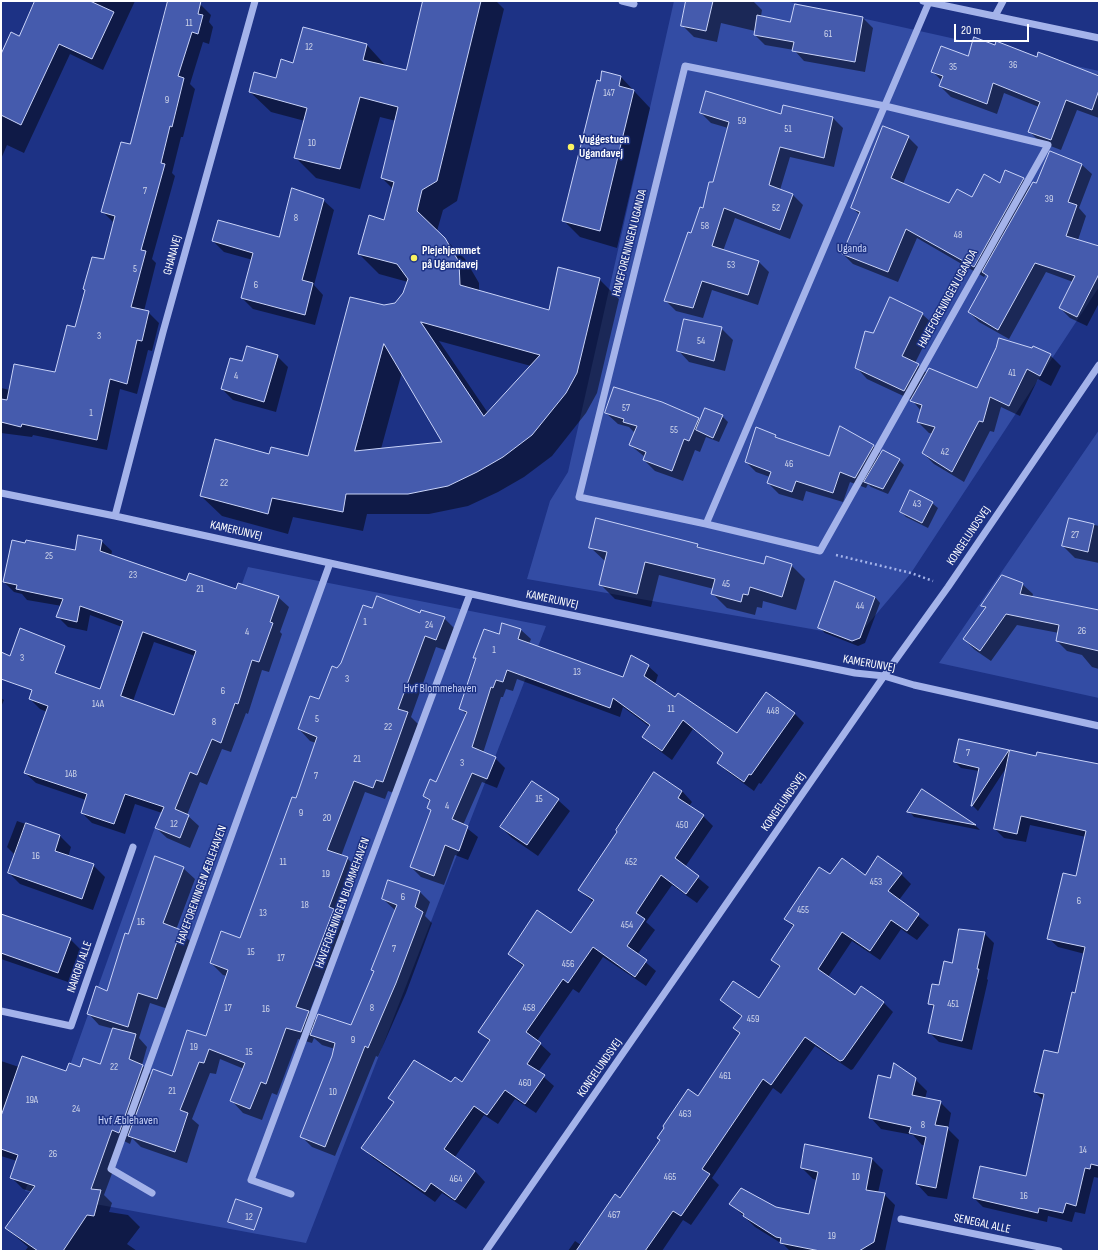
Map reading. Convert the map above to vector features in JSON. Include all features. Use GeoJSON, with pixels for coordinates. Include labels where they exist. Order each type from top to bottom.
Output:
{"type":"FeatureCollection","features":[{"type":"Feature","properties":{"kind":"street","name":"GHANAVEJ"},"geometry":{"type":"LineString","coordinates":[[115,516],[163,332],[255,1]]}},
{"type":"Feature","properties":{"kind":"street"},"geometry":{"type":"LineString","coordinates":[[622,1],[634,4]]}},
{"type":"Feature","properties":{"kind":"street"},"geometry":{"type":"LineString","coordinates":[[995,16],[1003,1]]}},
{"type":"Feature","properties":{"kind":"street"},"geometry":{"type":"LineString","coordinates":[[706,524],[885,106],[926,2],[1099,38]]}},
{"type":"Feature","properties":{"kind":"street","name":"HAVEFORENINGEN UGANDA"},"geometry":{"type":"LineString","coordinates":[[685,66],[885,106],[1048,145],[820,551],[706,524],[579,496],[685,66]]}},
{"type":"Feature","properties":{"kind":"street","name":"KONGELUNDSVEJ"},"geometry":{"type":"LineString","coordinates":[[486,1251],[884,676],[948,587],[1099,365]]}},
{"type":"Feature","properties":{"kind":"street","name":"KAMERUNVEJ"},"geometry":{"type":"LineString","coordinates":[[1,493],[115,516],[470,594],[855,673],[884,676],[914,685],[1099,726]]}},
{"type":"Feature","properties":{"kind":"street","name":"HAVEFORENINGEN ÆBLEHAVEN"},"geometry":{"type":"LineString","coordinates":[[152,1193],[111,1169],[330,563]]}},
{"type":"Feature","properties":{"kind":"street","name":"HAVEFORENINGEN BLOMMEHAVEN"},"geometry":{"type":"LineString","coordinates":[[291,1194],[251,1180],[470,594]]}},
{"type":"Feature","properties":{"kind":"street","name":"NAIROBI ALLE"},"geometry":{"type":"LineString","coordinates":[[1,1011],[71,1026],[133,847]]}},
{"type":"Feature","properties":{"kind":"street","name":"SENEGAL ALLE"},"geometry":{"type":"LineString","coordinates":[[901,1218],[1060,1251]]}},
{"type":"Feature","properties":{"kind":"path"},"geometry":{"type":"LineString","coordinates":[[820,551],[912,573],[948,587]]}},
{"type":"Feature","properties":{"kind":"green space","name":"Uganda"},"geometry":{"type":"Polygon","coordinates":[[[674,1],[785,1],[1099,71],[1099,287],[911,573],[857,637],[527,579],[550,501],[568,472],[674,1]]]}},
{"type":"Feature","properties":{"kind":"green space"},"geometry":{"type":"Polygon","coordinates":[[[1099,430],[1099,698],[939,663],[1099,430]]]}},
{"type":"Feature","properties":{"kind":"green space"},"geometry":{"type":"Polygon","coordinates":[[[248,567],[546,626],[306,1243],[25,1191],[248,567]]]}},
{"type":"Feature","properties":{"kind":"building"},"geometry":{"type":"Polygon","coordinates":[[[35,1],[90,1],[114,12],[92,59],[59,44],[21,125],[1,115],[1,54],[11,32],[19,36],[35,1]]]}},
{"type":"Feature","properties":{"kind":"building"},"geometry":{"type":"Polygon","coordinates":[[[168,1],[201,1],[198,14],[203,15],[198,34],[192,32],[178,76],[184,78],[172,127],[170,126],[161,163],[165,164],[141,250],[146,251],[131,307],[149,311],[142,341],[137,340],[127,384],[110,379],[97,440],[22,424],[21,427],[1,422],[1,399],[7,400],[14,364],[55,372],[67,325],[75,327],[92,257],[104,259],[115,216],[101,212],[121,142],[130,144],[168,1]]]}},
{"type":"Feature","properties":{"kind":"building","name":"Plejehjemmet på Ugandavej"},"geometry":{"type":"Polygon","coordinates":[[[423,1],[481,1],[437,181],[422,190],[417,211],[445,238],[459,262],[460,285],[549,310],[558,267],[600,278],[577,373],[566,393],[532,435],[503,457],[448,486],[408,494],[346,494],[343,512],[272,498],[268,514],[200,496],[215,439],[269,454],[271,447],[308,456],[350,297],[384,305],[395,303],[403,293],[408,279],[397,264],[358,254],[369,215],[384,220],[394,182],[381,178],[398,107],[360,97],[340,169],[294,158],[307,108],[249,92],[254,72],[276,78],[281,59],[293,63],[303,27],[367,44],[363,60],[406,70],[423,1]],[[421,322],[484,416],[540,355],[421,322]],[[384,344],[355,451],[442,442],[384,344]]]}},
{"type":"Feature","properties":{"kind":"building"},"geometry":{"type":"Polygon","coordinates":[[[686,1],[713,1],[706,31],[681,26],[686,1]]]}},
{"type":"Feature","properties":{"kind":"building"},"geometry":{"type":"Polygon","coordinates":[[[795,4],[863,17],[855,62],[792,51],[794,42],[754,35],[757,15],[790,22],[795,4]]]}},
{"type":"Feature","properties":{"kind":"building"},"geometry":{"type":"Polygon","coordinates":[[[974,37],[995,45],[996,41],[1037,57],[1038,52],[1099,76],[1099,90],[1092,110],[1066,100],[1051,140],[1028,132],[1040,102],[993,83],[987,104],[939,86],[943,76],[931,72],[941,46],[968,56],[974,37]]]}},
{"type":"Feature","properties":{"kind":"building"},"geometry":{"type":"Polygon","coordinates":[[[602,71],[621,76],[619,86],[634,90],[600,231],[562,221],[597,80],[600,81],[602,71]]]}},
{"type":"Feature","properties":{"kind":"building"},"geometry":{"type":"Polygon","coordinates":[[[706,91],[781,114],[783,105],[833,117],[824,158],[780,147],[769,185],[793,194],[780,230],[724,208],[712,246],[759,261],[748,295],[702,281],[693,308],[664,301],[688,232],[691,233],[700,207],[703,208],[709,182],[713,182],[729,122],[700,113],[706,91]]]}},
{"type":"Feature","properties":{"kind":"building"},"geometry":{"type":"Polygon","coordinates":[[[883,126],[909,136],[891,178],[949,203],[957,189],[972,197],[984,174],[1000,183],[1005,170],[1024,178],[974,267],[906,229],[888,272],[842,254],[860,212],[851,208],[883,126]]]}},
{"type":"Feature","properties":{"kind":"building"},"geometry":{"type":"Polygon","coordinates":[[[1050,151],[1082,164],[1068,202],[1077,205],[1066,236],[1099,246],[1099,274],[1077,317],[1059,308],[1075,276],[1035,263],[998,330],[968,312],[988,276],[982,272],[1033,182],[1036,183],[1050,151]]]}},
{"type":"Feature","properties":{"kind":"building"},"geometry":{"type":"Polygon","coordinates":[[[292,188],[324,199],[302,280],[313,283],[305,315],[241,298],[253,253],[212,241],[218,220],[279,237],[292,188]]]}},
{"type":"Feature","properties":{"kind":"building"},"geometry":{"type":"Polygon","coordinates":[[[890,297],[923,313],[902,356],[919,364],[904,391],[855,368],[865,331],[873,333],[890,297]]]}},
{"type":"Feature","properties":{"kind":"building"},"geometry":{"type":"Polygon","coordinates":[[[684,319],[722,327],[714,361],[677,351],[684,319]]]}},
{"type":"Feature","properties":{"kind":"building"},"geometry":{"type":"Polygon","coordinates":[[[999,338],[1032,348],[1033,346],[1051,354],[1040,376],[1027,369],[1009,406],[990,397],[983,422],[979,421],[952,472],[922,453],[935,427],[917,422],[922,405],[910,401],[929,368],[977,388],[996,348],[999,338]]]}},
{"type":"Feature","properties":{"kind":"building"},"geometry":{"type":"Polygon","coordinates":[[[247,346],[278,355],[264,402],[221,389],[230,358],[242,361],[247,346]]]}},
{"type":"Feature","properties":{"kind":"building"},"geometry":{"type":"Polygon","coordinates":[[[614,387],[662,402],[699,418],[689,441],[684,439],[672,471],[643,460],[646,452],[629,445],[637,426],[623,422],[624,419],[605,413],[614,387]]]}},
{"type":"Feature","properties":{"kind":"building"},"geometry":{"type":"Polygon","coordinates":[[[705,408],[723,415],[713,438],[696,430],[705,408]]]}},
{"type":"Feature","properties":{"kind":"building"},"geometry":{"type":"Polygon","coordinates":[[[840,426],[874,445],[855,478],[840,472],[833,493],[796,481],[792,492],[767,483],[771,472],[745,462],[756,427],[776,435],[775,437],[829,456],[840,426]]]}},
{"type":"Feature","properties":{"kind":"building"},"geometry":{"type":"Polygon","coordinates":[[[883,450],[900,459],[883,489],[864,482],[883,450]]]}},
{"type":"Feature","properties":{"kind":"building"},"geometry":{"type":"Polygon","coordinates":[[[910,490],[933,502],[922,523],[900,512],[910,490]]]}},
{"type":"Feature","properties":{"kind":"building"},"geometry":{"type":"Polygon","coordinates":[[[596,518],[698,544],[697,547],[764,564],[766,556],[792,564],[782,597],[750,587],[748,595],[743,594],[741,602],[711,594],[715,579],[645,562],[637,594],[599,585],[607,552],[589,548],[596,518]]]}},
{"type":"Feature","properties":{"kind":"building"},"geometry":{"type":"Polygon","coordinates":[[[1069,518],[1094,524],[1088,552],[1062,546],[1069,518]]]}},
{"type":"Feature","properties":{"kind":"building"},"geometry":{"type":"Polygon","coordinates":[[[78,535],[102,540],[100,551],[186,581],[189,573],[236,589],[238,583],[279,596],[270,622],[273,623],[259,662],[252,660],[238,704],[235,703],[221,743],[212,739],[197,775],[190,772],[175,809],[189,815],[180,838],[155,828],[164,807],[125,794],[114,824],[81,813],[87,794],[24,773],[48,706],[29,699],[32,690],[1,679],[1,652],[10,656],[20,628],[65,646],[55,673],[100,689],[123,621],[80,606],[77,622],[56,617],[63,599],[16,589],[17,585],[3,582],[12,540],[25,543],[26,540],[75,550],[78,535]],[[143,632],[121,696],[174,715],[196,651],[143,632]]]}},
{"type":"Feature","properties":{"kind":"building"},"geometry":{"type":"Polygon","coordinates":[[[1002,575],[1023,583],[1020,594],[1099,610],[1099,651],[1056,641],[1059,625],[1006,614],[980,651],[963,639],[986,607],[981,606],[1002,575]]]}},
{"type":"Feature","properties":{"kind":"building"},"geometry":{"type":"Polygon","coordinates":[[[835,581],[875,597],[860,638],[852,641],[818,628],[835,581]]]}},
{"type":"Feature","properties":{"kind":"building"},"geometry":{"type":"Polygon","coordinates":[[[377,596],[420,613],[421,610],[445,617],[436,640],[425,636],[398,709],[408,712],[383,782],[376,780],[373,788],[354,781],[327,850],[348,857],[329,907],[334,909],[296,1007],[309,1011],[301,1032],[286,1028],[266,1084],[261,1082],[250,1109],[230,1101],[245,1063],[209,1049],[204,1063],[199,1062],[180,1110],[188,1113],[175,1152],[128,1136],[153,1069],[172,1076],[187,1030],[206,1036],[228,970],[210,963],[221,931],[240,938],[292,797],[296,798],[317,737],[298,729],[310,696],[319,699],[332,666],[337,668],[341,663],[363,605],[372,608],[377,596]]]}},
{"type":"Feature","properties":{"kind":"building"},"geometry":{"type":"Polygon","coordinates":[[[502,623],[521,629],[518,639],[623,677],[631,655],[649,665],[644,676],[675,697],[678,693],[737,733],[766,692],[795,713],[751,775],[749,774],[744,782],[717,763],[723,753],[683,720],[662,751],[642,737],[650,725],[613,698],[610,708],[507,670],[503,682],[496,680],[493,688],[491,687],[472,747],[496,757],[487,779],[472,773],[452,819],[468,826],[459,851],[445,845],[434,876],[410,867],[431,810],[427,808],[430,800],[423,796],[430,779],[436,782],[467,712],[459,709],[476,658],[473,658],[484,629],[499,634],[502,623]]]}},
{"type":"Feature","properties":{"kind":"building"},"geometry":{"type":"Polygon","coordinates":[[[959,739],[1009,750],[972,806],[979,768],[954,762],[959,739]]]}},
{"type":"Feature","properties":{"kind":"building"},"geometry":{"type":"Polygon","coordinates":[[[1010,750],[1036,756],[1037,752],[1099,764],[1099,1166],[1091,1164],[1090,1169],[1085,1168],[1076,1206],[1066,1203],[1063,1213],[1039,1208],[1038,1213],[973,1198],[980,1166],[1026,1176],[1044,1094],[1034,1092],[1044,1050],[1058,1053],[1072,992],[1075,993],[1085,947],[1047,939],[1063,873],[1076,876],[1086,831],[1021,816],[1017,834],[994,829],[1010,750]]]}},
{"type":"Feature","properties":{"kind":"building"},"geometry":{"type":"Polygon","coordinates":[[[654,772],[682,791],[678,798],[704,815],[675,858],[699,876],[686,894],[661,875],[636,913],[645,919],[627,946],[647,960],[635,977],[593,947],[568,983],[563,979],[526,1032],[541,1043],[527,1064],[545,1075],[525,1104],[505,1090],[487,1115],[474,1106],[444,1149],[475,1171],[455,1200],[431,1183],[425,1192],[361,1148],[394,1102],[388,1098],[414,1060],[451,1082],[455,1077],[462,1082],[490,1040],[478,1032],[524,965],[508,954],[537,910],[571,933],[594,900],[578,890],[617,832],[616,830],[654,772]]]}},
{"type":"Feature","properties":{"kind":"building"},"geometry":{"type":"Polygon","coordinates":[[[532,781],[559,799],[527,845],[500,827],[532,781]]]}},
{"type":"Feature","properties":{"kind":"building"},"geometry":{"type":"Polygon","coordinates":[[[922,789],[976,825],[907,812],[922,789]]]}},
{"type":"Feature","properties":{"kind":"building"},"geometry":{"type":"Polygon","coordinates":[[[26,823],[60,835],[55,851],[94,864],[82,899],[8,873],[26,823]]]}},
{"type":"Feature","properties":{"kind":"building"},"geometry":{"type":"Polygon","coordinates":[[[155,856],[184,867],[163,923],[181,930],[157,999],[138,993],[128,1027],[87,1014],[96,986],[107,991],[125,933],[128,934],[155,856]]]}},
{"type":"Feature","properties":{"kind":"building"},"geometry":{"type":"Polygon","coordinates":[[[878,856],[902,873],[888,891],[919,914],[907,931],[891,920],[870,951],[842,932],[818,969],[855,995],[861,986],[884,1002],[843,1060],[840,1061],[805,1037],[771,1085],[763,1079],[702,1169],[710,1174],[681,1216],[673,1211],[645,1251],[576,1251],[615,1194],[620,1198],[660,1140],[657,1138],[664,1128],[663,1126],[688,1089],[698,1096],[740,1033],[733,1028],[742,1016],[720,1000],[733,981],[759,998],[780,966],[771,960],[794,925],[784,919],[819,867],[830,874],[842,858],[865,875],[878,856]]]}},
{"type":"Feature","properties":{"kind":"building"},"geometry":{"type":"Polygon","coordinates":[[[388,880],[420,891],[415,907],[423,912],[396,983],[368,1048],[365,1046],[325,1147],[300,1137],[332,1056],[335,1043],[310,1035],[318,1014],[351,1025],[374,971],[371,970],[397,905],[382,899],[388,880]]]}},
{"type":"Feature","properties":{"kind":"building"},"geometry":{"type":"Polygon","coordinates":[[[1,914],[71,938],[58,973],[1,953],[1,914]]]}},
{"type":"Feature","properties":{"kind":"building"},"geometry":{"type":"Polygon","coordinates":[[[959,929],[985,932],[977,969],[979,969],[962,1041],[928,1033],[934,1005],[928,1004],[932,984],[939,985],[944,961],[952,963],[959,929]]]}},
{"type":"Feature","properties":{"kind":"building"},"geometry":{"type":"Polygon","coordinates":[[[113,1028],[136,1034],[129,1059],[143,1065],[119,1133],[112,1130],[91,1189],[101,1190],[94,1216],[87,1215],[63,1251],[38,1251],[5,1228],[35,1186],[10,1178],[18,1155],[1,1149],[1,1116],[22,1056],[66,1071],[69,1063],[80,1067],[83,1058],[100,1064],[113,1028]]]}},
{"type":"Feature","properties":{"kind":"building"},"geometry":{"type":"Polygon","coordinates":[[[894,1063],[916,1078],[912,1095],[941,1101],[935,1125],[948,1127],[936,1188],[916,1184],[926,1137],[909,1133],[911,1127],[869,1118],[878,1075],[890,1078],[894,1063]]]}},
{"type":"Feature","properties":{"kind":"building"},"geometry":{"type":"Polygon","coordinates":[[[805,1144],[872,1158],[866,1190],[885,1193],[874,1242],[859,1251],[820,1251],[780,1243],[781,1238],[776,1237],[743,1216],[744,1214],[729,1204],[741,1188],[776,1207],[809,1214],[818,1172],[801,1168],[805,1144]]]}},
{"type":"Feature","properties":{"kind":"building"},"geometry":{"type":"Polygon","coordinates":[[[236,1199],[262,1208],[254,1230],[228,1222],[236,1199]]]}},
{"type":"Feature","properties":{"kind":"place","name":"Vuggestuen Ugandavej"},"geometry":{"type":"Point","coordinates":[571,147]}},
{"type":"Feature","properties":{"kind":"place","name":"Plejehjemmet på Ugandavej"},"geometry":{"type":"Point","coordinates":[414,258]}},
{"type":"Feature","properties":{"kind":"park label","name":"Hvf Blommehaven"},"geometry":{"type":"Point","coordinates":[440,689]}},
{"type":"Feature","properties":{"kind":"park label","name":"Hvf Æblehaven"},"geometry":{"type":"Point","coordinates":[128,1121]}}]}
